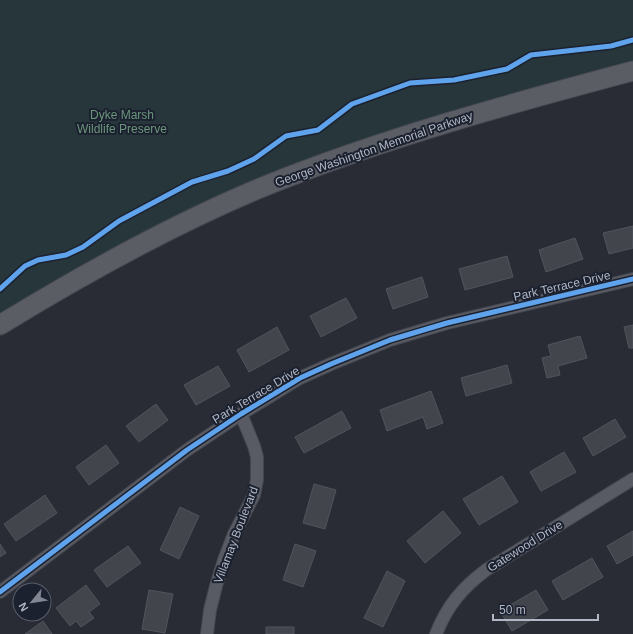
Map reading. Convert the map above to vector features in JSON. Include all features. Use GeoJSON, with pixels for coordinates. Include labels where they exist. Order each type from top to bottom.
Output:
{"type":"FeatureCollection","features":[{"type":"Feature","properties":{"kind":"main road","name":"George Washington Memorial Parkway"},"geometry":{"type":"LineString","coordinates":[[0,325],[125,253],[171,229],[265,186],[322,164],[408,135],[531,98],[633,71]]}},
{"type":"Feature","properties":{"kind":"street","name":"Park Terrace Drive"},"geometry":{"type":"LineString","coordinates":[[0,592],[187,450],[241,414],[300,378],[390,340],[447,324],[633,279]]}},
{"type":"Feature","properties":{"kind":"street","name":"Villamay Boulevard"},"geometry":{"type":"LineString","coordinates":[[207,634],[210,610],[224,560],[234,534],[254,495],[257,480],[258,457],[241,414]]}},
{"type":"Feature","properties":{"kind":"street","name":"Gatewood Drive"},"geometry":{"type":"LineString","coordinates":[[436,634],[453,601],[473,580],[486,570],[633,479]]}},
{"type":"Feature","properties":{"kind":"green space","name":"Dyke Marsh Wildlife Preserve"},"geometry":{"type":"Polygon","coordinates":[[[0,0],[633,0],[633,75],[408,135],[119,257],[0,330],[0,0]]]}},
{"type":"Feature","properties":{"kind":"building"},"geometry":{"type":"Polygon","coordinates":[[[633,226],[633,248],[609,254],[603,233],[633,226]]]}},
{"type":"Feature","properties":{"kind":"building"},"geometry":{"type":"Polygon","coordinates":[[[575,238],[583,259],[546,272],[539,250],[575,238]]]}},
{"type":"Feature","properties":{"kind":"building"},"geometry":{"type":"Polygon","coordinates":[[[507,256],[513,277],[465,290],[459,269],[507,256]]]}},
{"type":"Feature","properties":{"kind":"building"},"geometry":{"type":"Polygon","coordinates":[[[422,277],[428,297],[393,309],[386,289],[422,277]]]}},
{"type":"Feature","properties":{"kind":"building"},"geometry":{"type":"Polygon","coordinates":[[[346,298],[357,318],[321,337],[310,316],[346,298]]]}},
{"type":"Feature","properties":{"kind":"building"},"geometry":{"type":"Polygon","coordinates":[[[633,325],[633,348],[629,348],[624,327],[633,325]]]}},
{"type":"Feature","properties":{"kind":"building"},"geometry":{"type":"Polygon","coordinates":[[[277,327],[289,350],[249,372],[237,350],[277,327]]]}},
{"type":"Feature","properties":{"kind":"building"},"geometry":{"type":"Polygon","coordinates":[[[580,336],[587,358],[558,366],[560,375],[547,378],[542,358],[551,356],[548,345],[580,336]]]}},
{"type":"Feature","properties":{"kind":"building"},"geometry":{"type":"Polygon","coordinates":[[[507,365],[512,383],[466,396],[461,378],[507,365]]]}},
{"type":"Feature","properties":{"kind":"building"},"geometry":{"type":"Polygon","coordinates":[[[218,366],[230,386],[196,405],[184,385],[218,366]]]}},
{"type":"Feature","properties":{"kind":"building"},"geometry":{"type":"Polygon","coordinates":[[[431,391],[443,423],[427,429],[423,417],[387,431],[380,410],[431,391]]]}},
{"type":"Feature","properties":{"kind":"building"},"geometry":{"type":"Polygon","coordinates":[[[156,404],[168,420],[139,442],[126,426],[156,404]]]}},
{"type":"Feature","properties":{"kind":"building"},"geometry":{"type":"Polygon","coordinates":[[[342,411],[351,428],[304,453],[295,437],[342,411]]]}},
{"type":"Feature","properties":{"kind":"building"},"geometry":{"type":"Polygon","coordinates":[[[615,419],[626,437],[593,456],[583,438],[615,419]]]}},
{"type":"Feature","properties":{"kind":"building"},"geometry":{"type":"Polygon","coordinates":[[[106,445],[119,463],[89,485],[76,467],[106,445]]]}},
{"type":"Feature","properties":{"kind":"building"},"geometry":{"type":"Polygon","coordinates":[[[564,452],[576,472],[541,491],[530,472],[564,452]]]}},
{"type":"Feature","properties":{"kind":"building"},"geometry":{"type":"Polygon","coordinates":[[[502,476],[518,502],[479,525],[463,499],[502,476]]]}},
{"type":"Feature","properties":{"kind":"building"},"geometry":{"type":"Polygon","coordinates":[[[314,484],[336,490],[325,529],[303,523],[314,484]]]}},
{"type":"Feature","properties":{"kind":"building"},"geometry":{"type":"Polygon","coordinates":[[[45,495],[57,513],[16,541],[4,524],[45,495]]]}},
{"type":"Feature","properties":{"kind":"building"},"geometry":{"type":"Polygon","coordinates":[[[180,507],[199,516],[179,559],[160,550],[180,507]]]}},
{"type":"Feature","properties":{"kind":"building"},"geometry":{"type":"Polygon","coordinates":[[[443,511],[461,533],[425,563],[407,541],[443,511]]]}},
{"type":"Feature","properties":{"kind":"building"},"geometry":{"type":"Polygon","coordinates":[[[633,531],[633,555],[617,564],[607,546],[633,531]]]}},
{"type":"Feature","properties":{"kind":"building"},"geometry":{"type":"Polygon","coordinates":[[[0,544],[6,553],[0,557],[0,544]]]}},
{"type":"Feature","properties":{"kind":"building"},"geometry":{"type":"Polygon","coordinates":[[[295,544],[316,551],[303,587],[283,580],[295,544]]]}},
{"type":"Feature","properties":{"kind":"building"},"geometry":{"type":"Polygon","coordinates":[[[128,546],[141,563],[107,587],[94,570],[128,546]]]}},
{"type":"Feature","properties":{"kind":"building"},"geometry":{"type":"Polygon","coordinates":[[[592,558],[603,577],[563,600],[552,581],[592,558]]]}},
{"type":"Feature","properties":{"kind":"building"},"geometry":{"type":"Polygon","coordinates":[[[387,571],[405,581],[383,627],[364,618],[387,571]]]}},
{"type":"Feature","properties":{"kind":"building"},"geometry":{"type":"Polygon","coordinates":[[[86,585],[100,604],[89,612],[94,618],[81,627],[76,621],[70,626],[56,608],[86,585]]]}},
{"type":"Feature","properties":{"kind":"building"},"geometry":{"type":"Polygon","coordinates":[[[149,590],[173,594],[165,633],[142,629],[149,590]]]}},
{"type":"Feature","properties":{"kind":"building"},"geometry":{"type":"Polygon","coordinates":[[[536,590],[548,610],[512,631],[500,611],[536,590]]]}},
{"type":"Feature","properties":{"kind":"building"},"geometry":{"type":"Polygon","coordinates":[[[44,622],[52,634],[25,634],[44,622]]]}},
{"type":"Feature","properties":{"kind":"building"},"geometry":{"type":"Polygon","coordinates":[[[266,627],[294,627],[294,634],[266,634],[266,627]]]}},
{"type":"Feature","properties":{"kind":"cycle path"},"geometry":{"type":"LineString","coordinates":[[0,289],[25,266],[38,260],[66,255],[83,247],[119,221],[192,182],[228,171],[254,159],[286,136],[318,130],[352,104],[410,83],[454,80],[507,69],[531,55],[611,46],[633,40]]}},
{"type":"Feature","properties":{"kind":"cycle path"},"geometry":{"type":"LineString","coordinates":[[0,592],[187,450],[241,414],[300,378],[390,340],[447,323],[633,279]]}}]}
